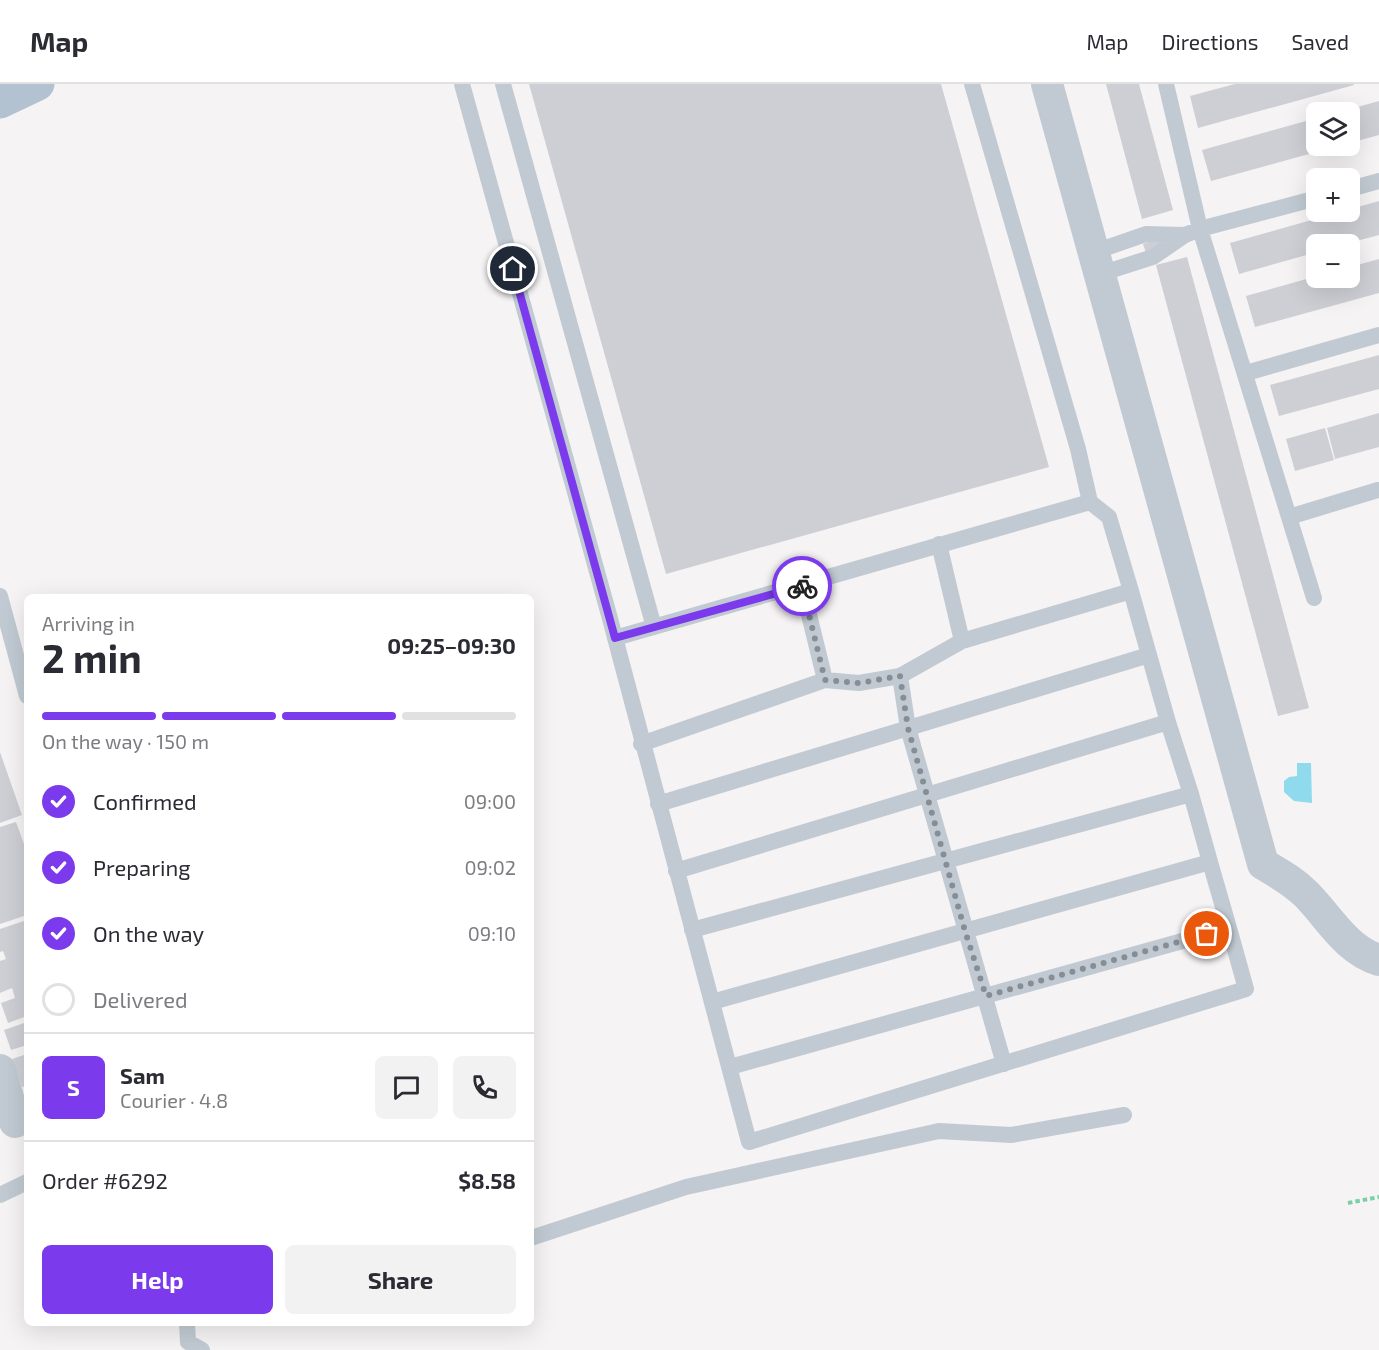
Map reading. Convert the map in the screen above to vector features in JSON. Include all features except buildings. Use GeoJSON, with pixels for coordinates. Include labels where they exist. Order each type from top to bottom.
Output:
{"type":"FeatureCollection","features":[{"type":"Feature","properties":{"kind":"main road"},"geometry":{"type":"LineString","coordinates":[[0,102],[38,84]]}},
{"type":"Feature","properties":{"kind":"street"},"geometry":{"type":"LineString","coordinates":[[1047,84],[1263,864],[1286,877],[1306,894],[1352,945],[1379,960]]}},
{"type":"Feature","properties":{"kind":"street"},"geometry":{"type":"LineString","coordinates":[[0,1070],[15,1122]]}},
{"type":"Feature","properties":{"kind":"lane"},"geometry":{"type":"LineString","coordinates":[[462,84],[615,638],[641,744],[749,1142],[1246,989],[1109,517],[1090,502],[1078,449],[972,84]]}},
{"type":"Feature","properties":{"kind":"lane"},"geometry":{"type":"LineString","coordinates":[[502,84],[654,627]]}},
{"type":"Feature","properties":{"kind":"lane"},"geometry":{"type":"LineString","coordinates":[[1166,84],[1192,232],[1246,373],[1314,598]]}},
{"type":"Feature","properties":{"kind":"lane"},"geometry":{"type":"LineString","coordinates":[[1360,186],[1379,181]]}},
{"type":"Feature","properties":{"kind":"lane"},"geometry":{"type":"LineString","coordinates":[[1097,263],[1146,234],[1192,232],[1306,201]]}},
{"type":"Feature","properties":{"kind":"lane"},"geometry":{"type":"LineString","coordinates":[[1097,263],[1153,257],[1192,232]]}},
{"type":"Feature","properties":{"kind":"lane"},"geometry":{"type":"LineString","coordinates":[[1246,373],[1379,335]]}},
{"type":"Feature","properties":{"kind":"lane"},"geometry":{"type":"LineString","coordinates":[[1289,517],[1378,490]]}},
{"type":"Feature","properties":{"kind":"lane"},"geometry":{"type":"LineString","coordinates":[[615,638],[1090,502]]}},
{"type":"Feature","properties":{"kind":"lane"},"geometry":{"type":"LineString","coordinates":[[939,544],[962,641]]}},
{"type":"Feature","properties":{"kind":"lane"},"geometry":{"type":"LineString","coordinates":[[802,586],[825,680]]}},
{"type":"Feature","properties":{"kind":"lane"},"geometry":{"type":"LineString","coordinates":[[641,744],[825,680],[859,683],[900,676],[962,641],[1131,591]]}},
{"type":"Feature","properties":{"kind":"lane"},"geometry":{"type":"LineString","coordinates":[[0,596],[24,685]]}},
{"type":"Feature","properties":{"kind":"lane"},"geometry":{"type":"LineString","coordinates":[[658,804],[1149,655]]}},
{"type":"Feature","properties":{"kind":"lane"},"geometry":{"type":"LineString","coordinates":[[900,676],[908,728],[1004,1064]]}},
{"type":"Feature","properties":{"kind":"lane"},"geometry":{"type":"LineString","coordinates":[[676,871],[1168,722]]}},
{"type":"Feature","properties":{"kind":"lane"},"geometry":{"type":"LineString","coordinates":[[692,930],[1191,794]]}},
{"type":"Feature","properties":{"kind":"lane"},"geometry":{"type":"LineString","coordinates":[[712,1002],[1210,862]]}},
{"type":"Feature","properties":{"kind":"lane"},"geometry":{"type":"LineString","coordinates":[[730,1067],[1229,928]]}},
{"type":"Feature","properties":{"kind":"lane"},"geometry":{"type":"LineString","coordinates":[[534,1237],[686,1187],[918,1135],[939,1131],[1011,1135],[1124,1115]]}},
{"type":"Feature","properties":{"kind":"lane"},"geometry":{"type":"LineString","coordinates":[[0,1195],[24,1183]]}},
{"type":"Feature","properties":{"kind":"lane"},"geometry":{"type":"LineString","coordinates":[[187,1326],[188,1342],[202,1350]]}},
{"type":"Feature","properties":{"kind":"path"},"geometry":{"type":"LineString","coordinates":[[1348,1203],[1379,1197]]}},
{"type":"Feature","properties":{"kind":"water"},"geometry":{"type":"Polygon","coordinates":[[[1297,763],[1311,763],[1312,803],[1294,801],[1284,792],[1284,781],[1289,777],[1297,776],[1297,763]]]}},
{"type":"Feature","properties":{"kind":"way so far"},"geometry":{"type":"LineString","coordinates":[[802,586],[825,680],[859,683],[900,676],[908,728],[965,931],[986,996],[1207,934]]}},
{"type":"Feature","properties":{"kind":"route"},"geometry":{"type":"LineString","coordinates":[[513,269],[615,638],[802,586]]}}]}
